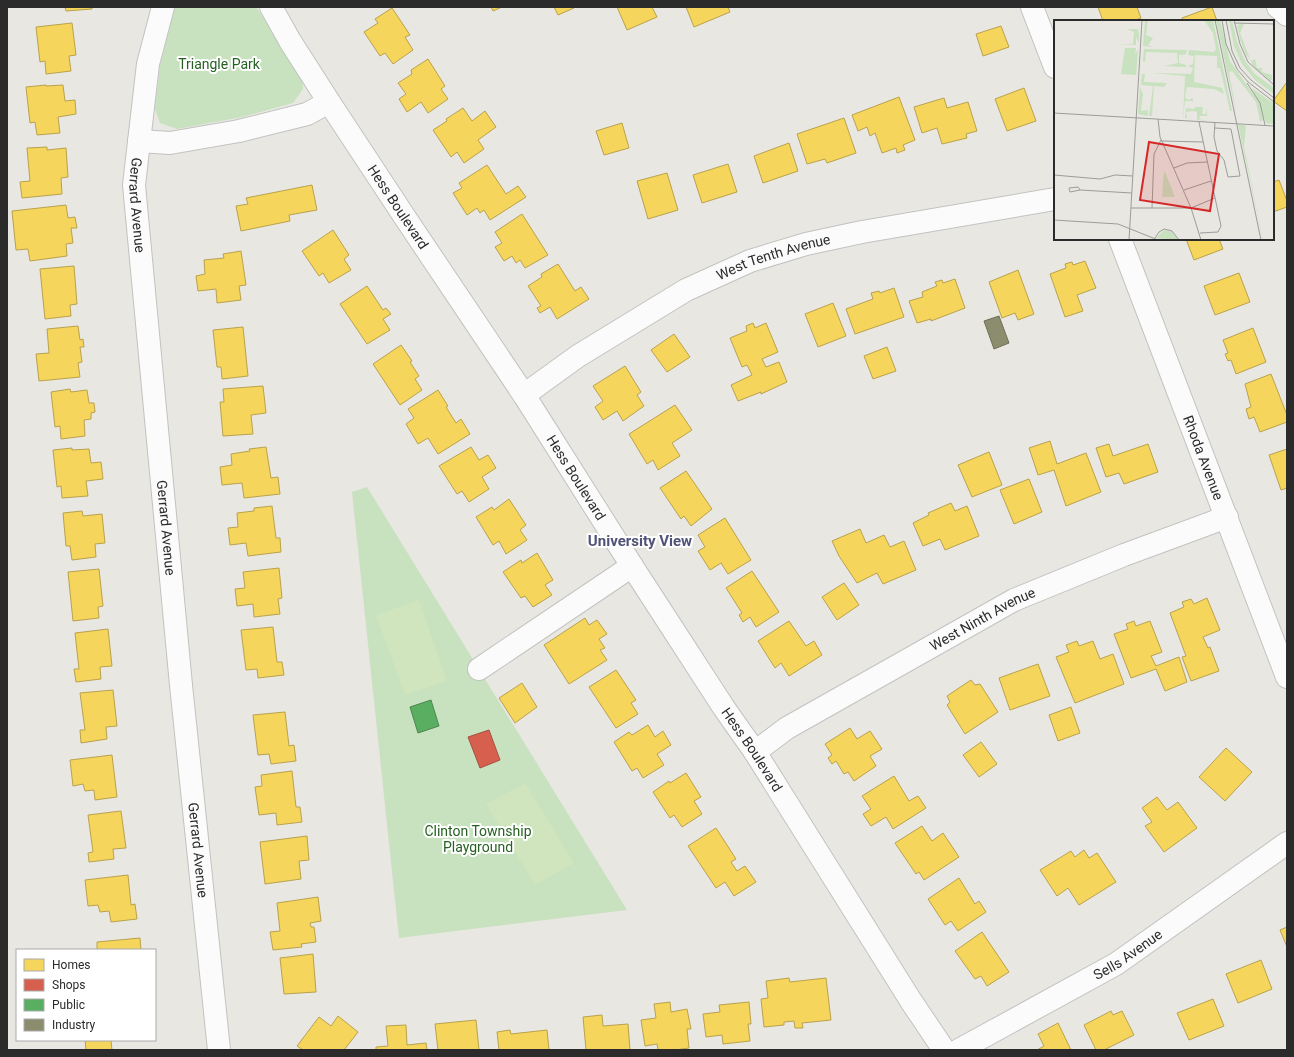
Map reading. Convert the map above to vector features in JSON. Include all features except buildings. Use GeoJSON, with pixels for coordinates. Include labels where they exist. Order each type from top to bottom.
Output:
{"type":"FeatureCollection","features":[{"type":"Feature","properties":{"kind":"street","name":"Gerrard Avenue"},"geometry":{"type":"LineString","coordinates":[[163,7],[148,64],[134,185],[139,253],[181,685],[219,1050]]}},
{"type":"Feature","properties":{"kind":"street","name":"Hess Boulevard"},"geometry":{"type":"LineString","coordinates":[[271,7],[290,41],[329,102],[524,396],[724,708],[755,752],[911,1001],[944,1050]]}},
{"type":"Feature","properties":{"kind":"street"},"geometry":{"type":"LineString","coordinates":[[1032,7],[1054,64]]}},
{"type":"Feature","properties":{"kind":"street"},"geometry":{"type":"LineString","coordinates":[[1278,7],[1287,15]]}},
{"type":"Feature","properties":{"kind":"street"},"geometry":{"type":"LineString","coordinates":[[139,141],[170,143],[238,131],[307,114],[329,102]]}},
{"type":"Feature","properties":{"kind":"street","name":"West Tenth Avenue"},"geometry":{"type":"LineString","coordinates":[[524,396],[578,356],[686,290],[750,261],[806,244],[862,232],[1054,199]]}},
{"type":"Feature","properties":{"kind":"street","name":"Rhoda Avenue"},"geometry":{"type":"LineString","coordinates":[[1120,240],[1287,677]]}},
{"type":"Feature","properties":{"kind":"street","name":"West Ninth Avenue"},"geometry":{"type":"LineString","coordinates":[[755,752],[787,728],[1014,600],[1124,555],[1227,517]]}},
{"type":"Feature","properties":{"kind":"street"},"geometry":{"type":"LineString","coordinates":[[479,669],[632,566]]}},
{"type":"Feature","properties":{"kind":"street","name":"Sells Avenue"},"geometry":{"type":"LineString","coordinates":[[959,1050],[1116,964],[1287,843]]}},
{"type":"Feature","properties":{"kind":"green space","name":"Triangle Park"},"geometry":{"type":"Polygon","coordinates":[[[175,7],[256,7],[302,76],[303,89],[293,103],[242,117],[177,129],[160,123],[155,109],[160,66],[175,7]]]}},
{"type":"Feature","properties":{"kind":"green space","name":"Clinton Township Playground"},"geometry":{"type":"Polygon","coordinates":[[[367,487],[627,910],[399,938],[352,492],[367,487]]]}},
{"type":"Feature","properties":{"kind":"green space"},"geometry":{"type":"Polygon","coordinates":[[[419,600],[447,681],[405,695],[376,615],[419,600]]]}},
{"type":"Feature","properties":{"kind":"green space"},"geometry":{"type":"Polygon","coordinates":[[[525,783],[574,863],[535,885],[486,804],[525,783]]]}},
{"type":"Feature","properties":{"kind":"district","name":"University View"},"geometry":{"type":"Point","coordinates":[640,541]}}]}
